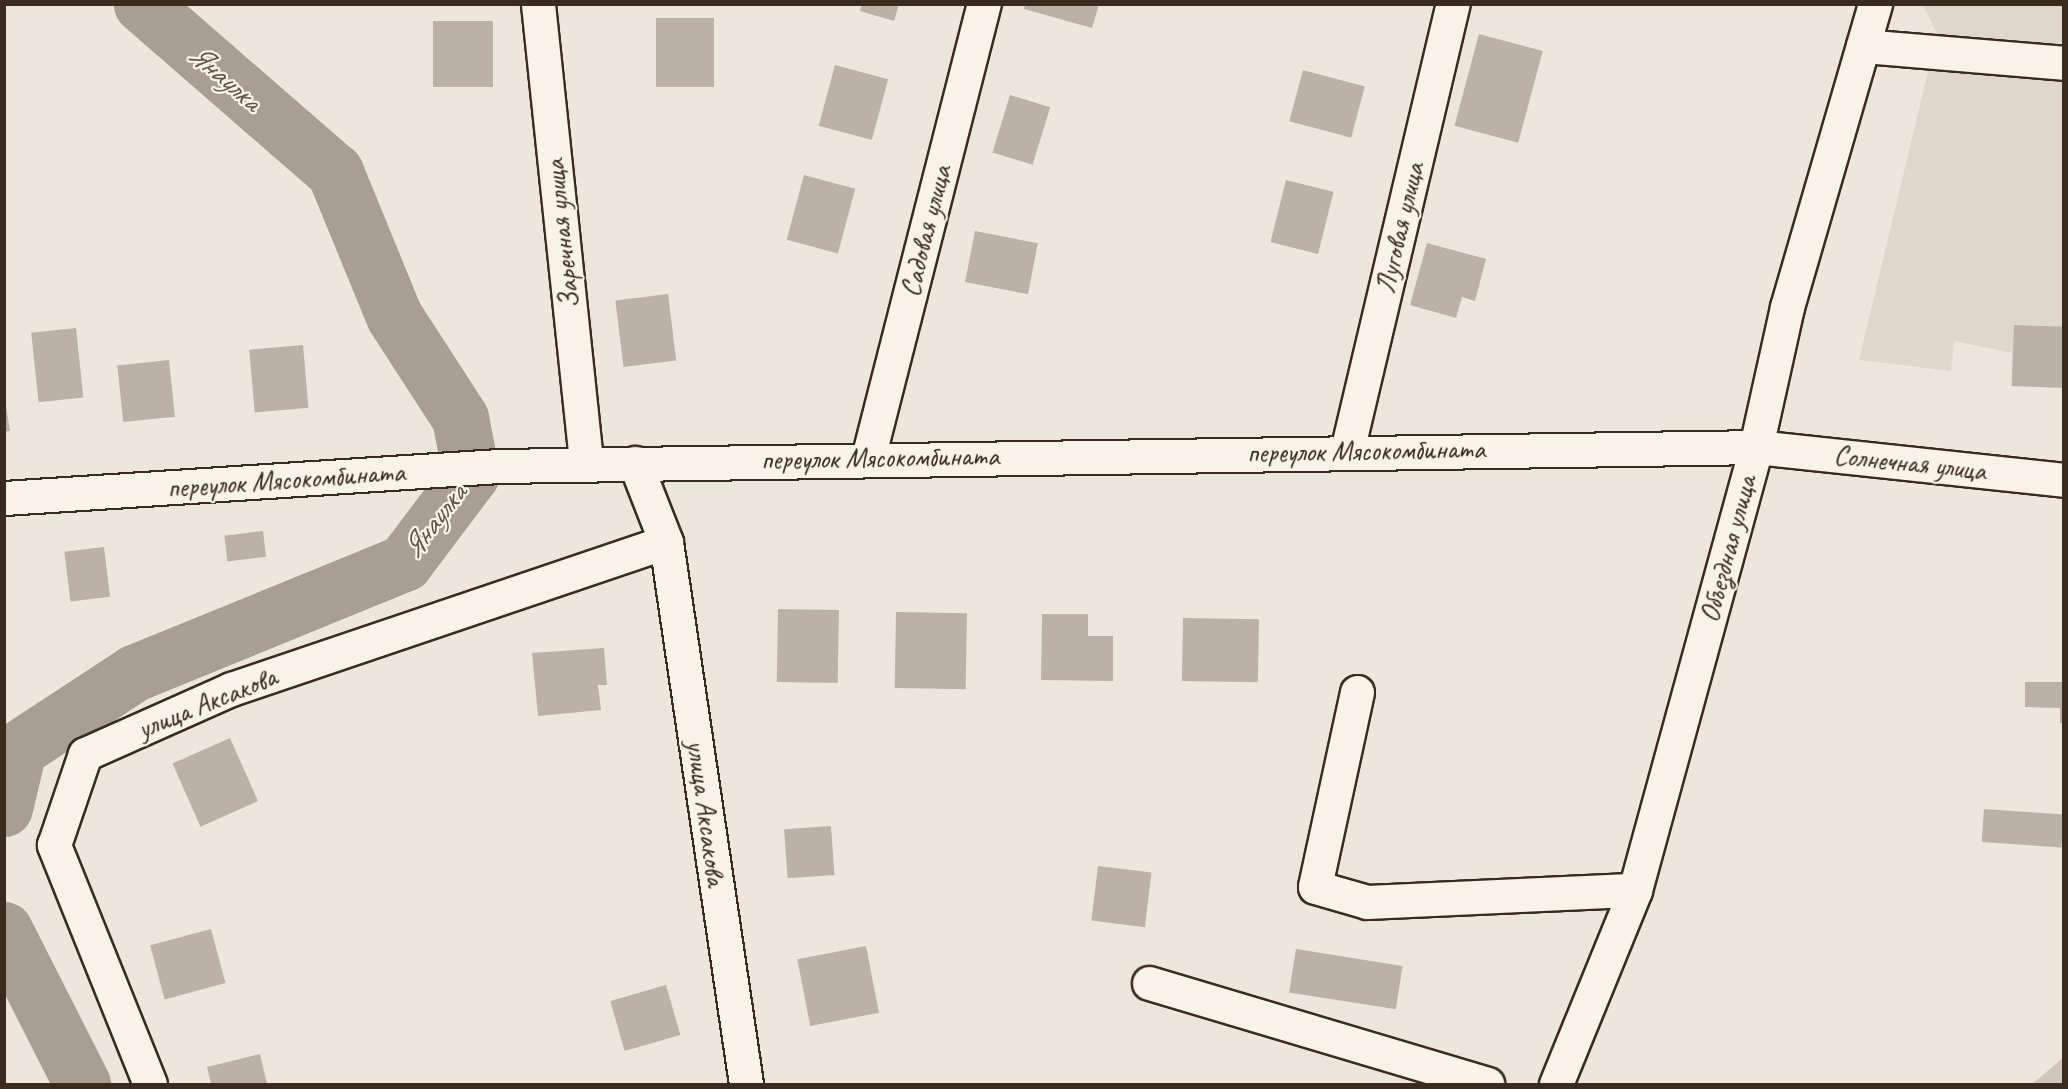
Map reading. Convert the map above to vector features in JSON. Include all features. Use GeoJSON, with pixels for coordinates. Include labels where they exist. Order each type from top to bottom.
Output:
{"type":"FeatureCollection","features":[{"type":"Feature","properties":{"kind":"street","name":"Заречная улица"},"geometry":{"type":"LineString","coordinates":[[538,4],[586,464]]}},
{"type":"Feature","properties":{"kind":"street","name":"Садовая улица"},"geometry":{"type":"LineString","coordinates":[[868,458],[984,4]]}},
{"type":"Feature","properties":{"kind":"street","name":"Луговая улица"},"geometry":{"type":"LineString","coordinates":[[1347,452],[1453,4]]}},
{"type":"Feature","properties":{"kind":"street","name":"Объездная улица"},"geometry":{"type":"LineString","coordinates":[[1556,1084],[1635,890],[1756,447],[1787,307],[1875,4]]}},
{"type":"Feature","properties":{"kind":"street"},"geometry":{"type":"LineString","coordinates":[[1863,46],[2064,63]]}},
{"type":"Feature","properties":{"kind":"street","name":"переулок Мясокомбината"},"geometry":{"type":"LineString","coordinates":[[4,498],[496,466],[868,458],[1756,447]]}},
{"type":"Feature","properties":{"kind":"street","name":"Солнечная улица"},"geometry":{"type":"LineString","coordinates":[[1756,447],[2064,480]]}},
{"type":"Feature","properties":{"kind":"street","name":"улица Аксакова"},"geometry":{"type":"LineString","coordinates":[[635,463],[666,542],[746,1084]]}},
{"type":"Feature","properties":{"kind":"street","name":"улица Аксакова"},"geometry":{"type":"LineString","coordinates":[[150,1084],[54,845],[85,754],[231,689],[666,542]]}},
{"type":"Feature","properties":{"kind":"street"},"geometry":{"type":"LineString","coordinates":[[1357,692],[1315,887],[1367,902],[1635,890]]}},
{"type":"Feature","properties":{"kind":"street"},"geometry":{"type":"LineString","coordinates":[[1149,983],[1486,1084]]}},
{"type":"Feature","properties":{"kind":"shaded area"},"geometry":{"type":"Polygon","coordinates":[[[1923,5],[2063,5],[2063,388],[2011,386],[2012,353],[1954,341],[1951,371],[1859,360],[1937,34],[1923,5]]]}},
{"type":"Feature","properties":{"kind":"shaded area"},"geometry":{"type":"Polygon","coordinates":[[[2063,1058],[2063,1084],[2032,1084],[2063,1058]]]}},
{"type":"Feature","properties":{"kind":"building"},"geometry":{"type":"Polygon","coordinates":[[[862,4],[899,4],[894,21],[860,11],[862,4]]]}},
{"type":"Feature","properties":{"kind":"building"},"geometry":{"type":"Polygon","coordinates":[[[1025,4],[1099,4],[1092,28],[1024,9],[1025,4]]]}},
{"type":"Feature","properties":{"kind":"building"},"geometry":{"type":"Polygon","coordinates":[[[656,18],[714,18],[714,87],[656,87],[656,18]]]}},
{"type":"Feature","properties":{"kind":"building"},"geometry":{"type":"Polygon","coordinates":[[[433,21],[493,21],[493,87],[433,87],[433,21]]]}},
{"type":"Feature","properties":{"kind":"building"},"geometry":{"type":"Polygon","coordinates":[[[1479,34],[1543,51],[1518,143],[1454,126],[1479,34]]]}},
{"type":"Feature","properties":{"kind":"building"},"geometry":{"type":"Polygon","coordinates":[[[835,65],[888,79],[872,140],[819,126],[835,65]]]}},
{"type":"Feature","properties":{"kind":"building"},"geometry":{"type":"Polygon","coordinates":[[[1303,70],[1365,87],[1351,138],[1289,121],[1303,70]]]}},
{"type":"Feature","properties":{"kind":"building"},"geometry":{"type":"Polygon","coordinates":[[[1010,95],[1050,107],[1033,165],[992,152],[1010,95]]]}},
{"type":"Feature","properties":{"kind":"building"},"geometry":{"type":"Polygon","coordinates":[[[804,175],[855,189],[838,253],[787,240],[804,175]]]}},
{"type":"Feature","properties":{"kind":"building"},"geometry":{"type":"Polygon","coordinates":[[[1286,180],[1334,192],[1318,254],[1271,242],[1286,180]]]}},
{"type":"Feature","properties":{"kind":"building"},"geometry":{"type":"Polygon","coordinates":[[[975,231],[1038,243],[1028,294],[965,282],[975,231]]]}},
{"type":"Feature","properties":{"kind":"building"},"geometry":{"type":"Polygon","coordinates":[[[1427,243],[1486,259],[1475,301],[1462,297],[1456,318],[1410,305],[1427,243]]]}},
{"type":"Feature","properties":{"kind":"building"},"geometry":{"type":"Polygon","coordinates":[[[668,294],[676,361],[624,367],[615,300],[668,294]]]}},
{"type":"Feature","properties":{"kind":"building"},"geometry":{"type":"Polygon","coordinates":[[[2014,325],[2064,327],[2062,388],[2012,386],[2014,325]]]}},
{"type":"Feature","properties":{"kind":"building"},"geometry":{"type":"Polygon","coordinates":[[[76,328],[83,398],[39,402],[31,333],[76,328]]]}},
{"type":"Feature","properties":{"kind":"building"},"geometry":{"type":"Polygon","coordinates":[[[303,345],[308,408],[255,412],[249,350],[303,345]]]}},
{"type":"Feature","properties":{"kind":"building"},"geometry":{"type":"Polygon","coordinates":[[[169,360],[175,417],[123,422],[117,365],[169,360]]]}},
{"type":"Feature","properties":{"kind":"building"},"geometry":{"type":"Polygon","coordinates":[[[4,393],[10,431],[4,432],[4,393]]]}},
{"type":"Feature","properties":{"kind":"building"},"geometry":{"type":"Polygon","coordinates":[[[263,531],[266,557],[227,562],[224,536],[263,531]]]}},
{"type":"Feature","properties":{"kind":"building"},"geometry":{"type":"Polygon","coordinates":[[[104,547],[110,597],[70,602],[64,552],[104,547]]]}},
{"type":"Feature","properties":{"kind":"building"},"geometry":{"type":"Polygon","coordinates":[[[778,609],[839,610],[838,683],[777,682],[778,609]]]}},
{"type":"Feature","properties":{"kind":"building"},"geometry":{"type":"Polygon","coordinates":[[[896,612],[967,613],[966,689],[895,688],[896,612]]]}},
{"type":"Feature","properties":{"kind":"building"},"geometry":{"type":"Polygon","coordinates":[[[1042,614],[1088,614],[1088,636],[1113,636],[1113,681],[1041,680],[1042,614]]]}},
{"type":"Feature","properties":{"kind":"building"},"geometry":{"type":"Polygon","coordinates":[[[1183,618],[1259,619],[1258,682],[1182,681],[1183,618]]]}},
{"type":"Feature","properties":{"kind":"building"},"geometry":{"type":"Polygon","coordinates":[[[604,648],[607,685],[598,685],[601,710],[538,716],[532,653],[604,648]]]}},
{"type":"Feature","properties":{"kind":"building"},"geometry":{"type":"Polygon","coordinates":[[[2025,682],[2064,682],[2064,724],[2060,723],[2060,708],[2025,707],[2025,682]]]}},
{"type":"Feature","properties":{"kind":"building"},"geometry":{"type":"Polygon","coordinates":[[[230,738],[258,801],[201,827],[172,764],[230,738]]]}},
{"type":"Feature","properties":{"kind":"building"},"geometry":{"type":"Polygon","coordinates":[[[1984,809],[2064,815],[2062,848],[1982,842],[1984,809]]]}},
{"type":"Feature","properties":{"kind":"building"},"geometry":{"type":"Polygon","coordinates":[[[831,826],[834,875],[788,878],[784,829],[831,826]]]}},
{"type":"Feature","properties":{"kind":"building"},"geometry":{"type":"Polygon","coordinates":[[[1098,866],[1152,873],[1145,927],[1091,921],[1098,866]]]}},
{"type":"Feature","properties":{"kind":"building"},"geometry":{"type":"Polygon","coordinates":[[[211,929],[225,983],[165,999],[150,945],[211,929]]]}},
{"type":"Feature","properties":{"kind":"building"},"geometry":{"type":"Polygon","coordinates":[[[866,946],[879,1013],[810,1026],[797,959],[866,946]]]}},
{"type":"Feature","properties":{"kind":"building"},"geometry":{"type":"Polygon","coordinates":[[[1296,949],[1403,966],[1396,1009],[1289,992],[1296,949]]]}},
{"type":"Feature","properties":{"kind":"building"},"geometry":{"type":"Polygon","coordinates":[[[666,985],[680,1035],[625,1051],[610,1001],[666,985]]]}},
{"type":"Feature","properties":{"kind":"building"},"geometry":{"type":"Polygon","coordinates":[[[260,1054],[267,1084],[211,1084],[207,1067],[260,1054]]]}},
{"type":"Feature","properties":{"kind":"waterway","name":"Янаулка"},"geometry":{"type":"LineString","coordinates":[[4,808],[18,749],[134,673],[404,563],[471,474],[460,418],[394,316],[335,172],[142,4]]}},
{"type":"Feature","properties":{"kind":"waterway","name":"Янаулка"},"geometry":{"type":"LineString","coordinates":[[4,930],[82,1084]]}}]}
